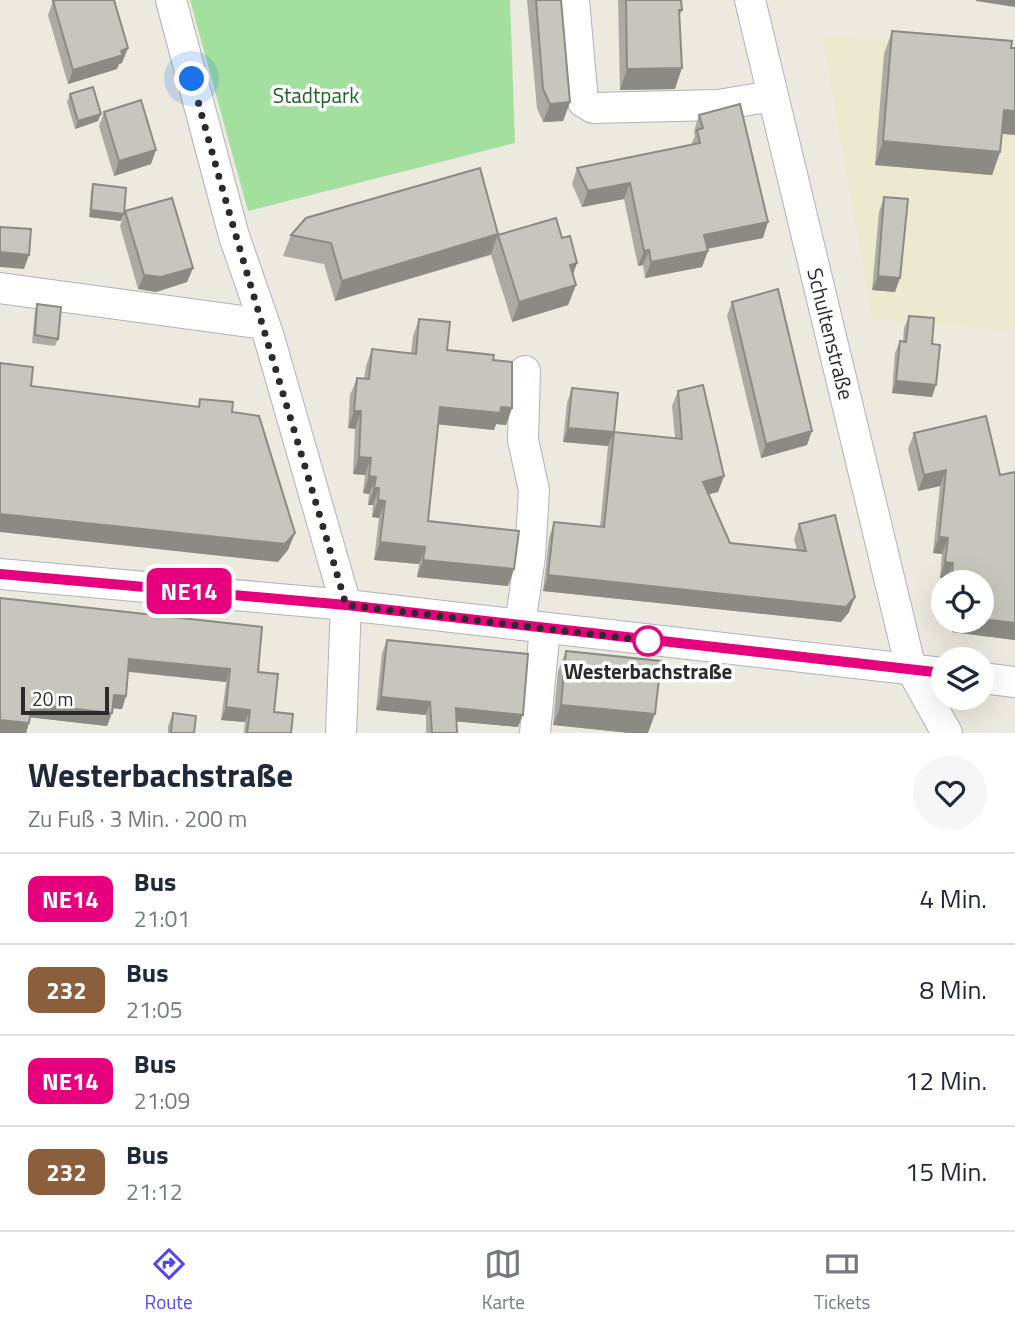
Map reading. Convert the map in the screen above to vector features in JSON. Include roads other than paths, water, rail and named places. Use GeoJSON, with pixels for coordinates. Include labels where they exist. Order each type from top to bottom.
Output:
{"type":"FeatureCollection","features":[{"type":"Feature","properties":{"kind":"street"},"geometry":{"type":"LineString","coordinates":[[171,0],[234,236],[264,324],[346,605],[341,733]]}},
{"type":"Feature","properties":{"kind":"street"},"geometry":{"type":"LineString","coordinates":[[574,0],[583,102],[593,108],[718,105],[772,96]]}},
{"type":"Feature","properties":{"kind":"street","name":"Schultenstraße"},"geometry":{"type":"LineString","coordinates":[[750,0],[911,669]]}},
{"type":"Feature","properties":{"kind":"street"},"geometry":{"type":"LineString","coordinates":[[0,288],[264,324]]}},
{"type":"Feature","properties":{"kind":"street"},"geometry":{"type":"LineString","coordinates":[[525,371],[523,440],[534,490],[530,556],[535,733]]}},
{"type":"Feature","properties":{"kind":"street"},"geometry":{"type":"LineString","coordinates":[[0,574],[346,605],[931,672]]}},
{"type":"Feature","properties":{"kind":"street"},"geometry":{"type":"LineString","coordinates":[[911,669],[947,733]]}},
{"type":"Feature","properties":{"kind":"street"},"geometry":{"type":"LineString","coordinates":[[994,679],[1015,682]]}},
{"type":"Feature","properties":{"kind":"place","name":"Westerbachstraße"},"geometry":{"type":"Point","coordinates":[648,641]}},
{"type":"Feature","properties":{"kind":"park label","name":"Stadtpark"},"geometry":{"type":"Point","coordinates":[316,96]}}]}
